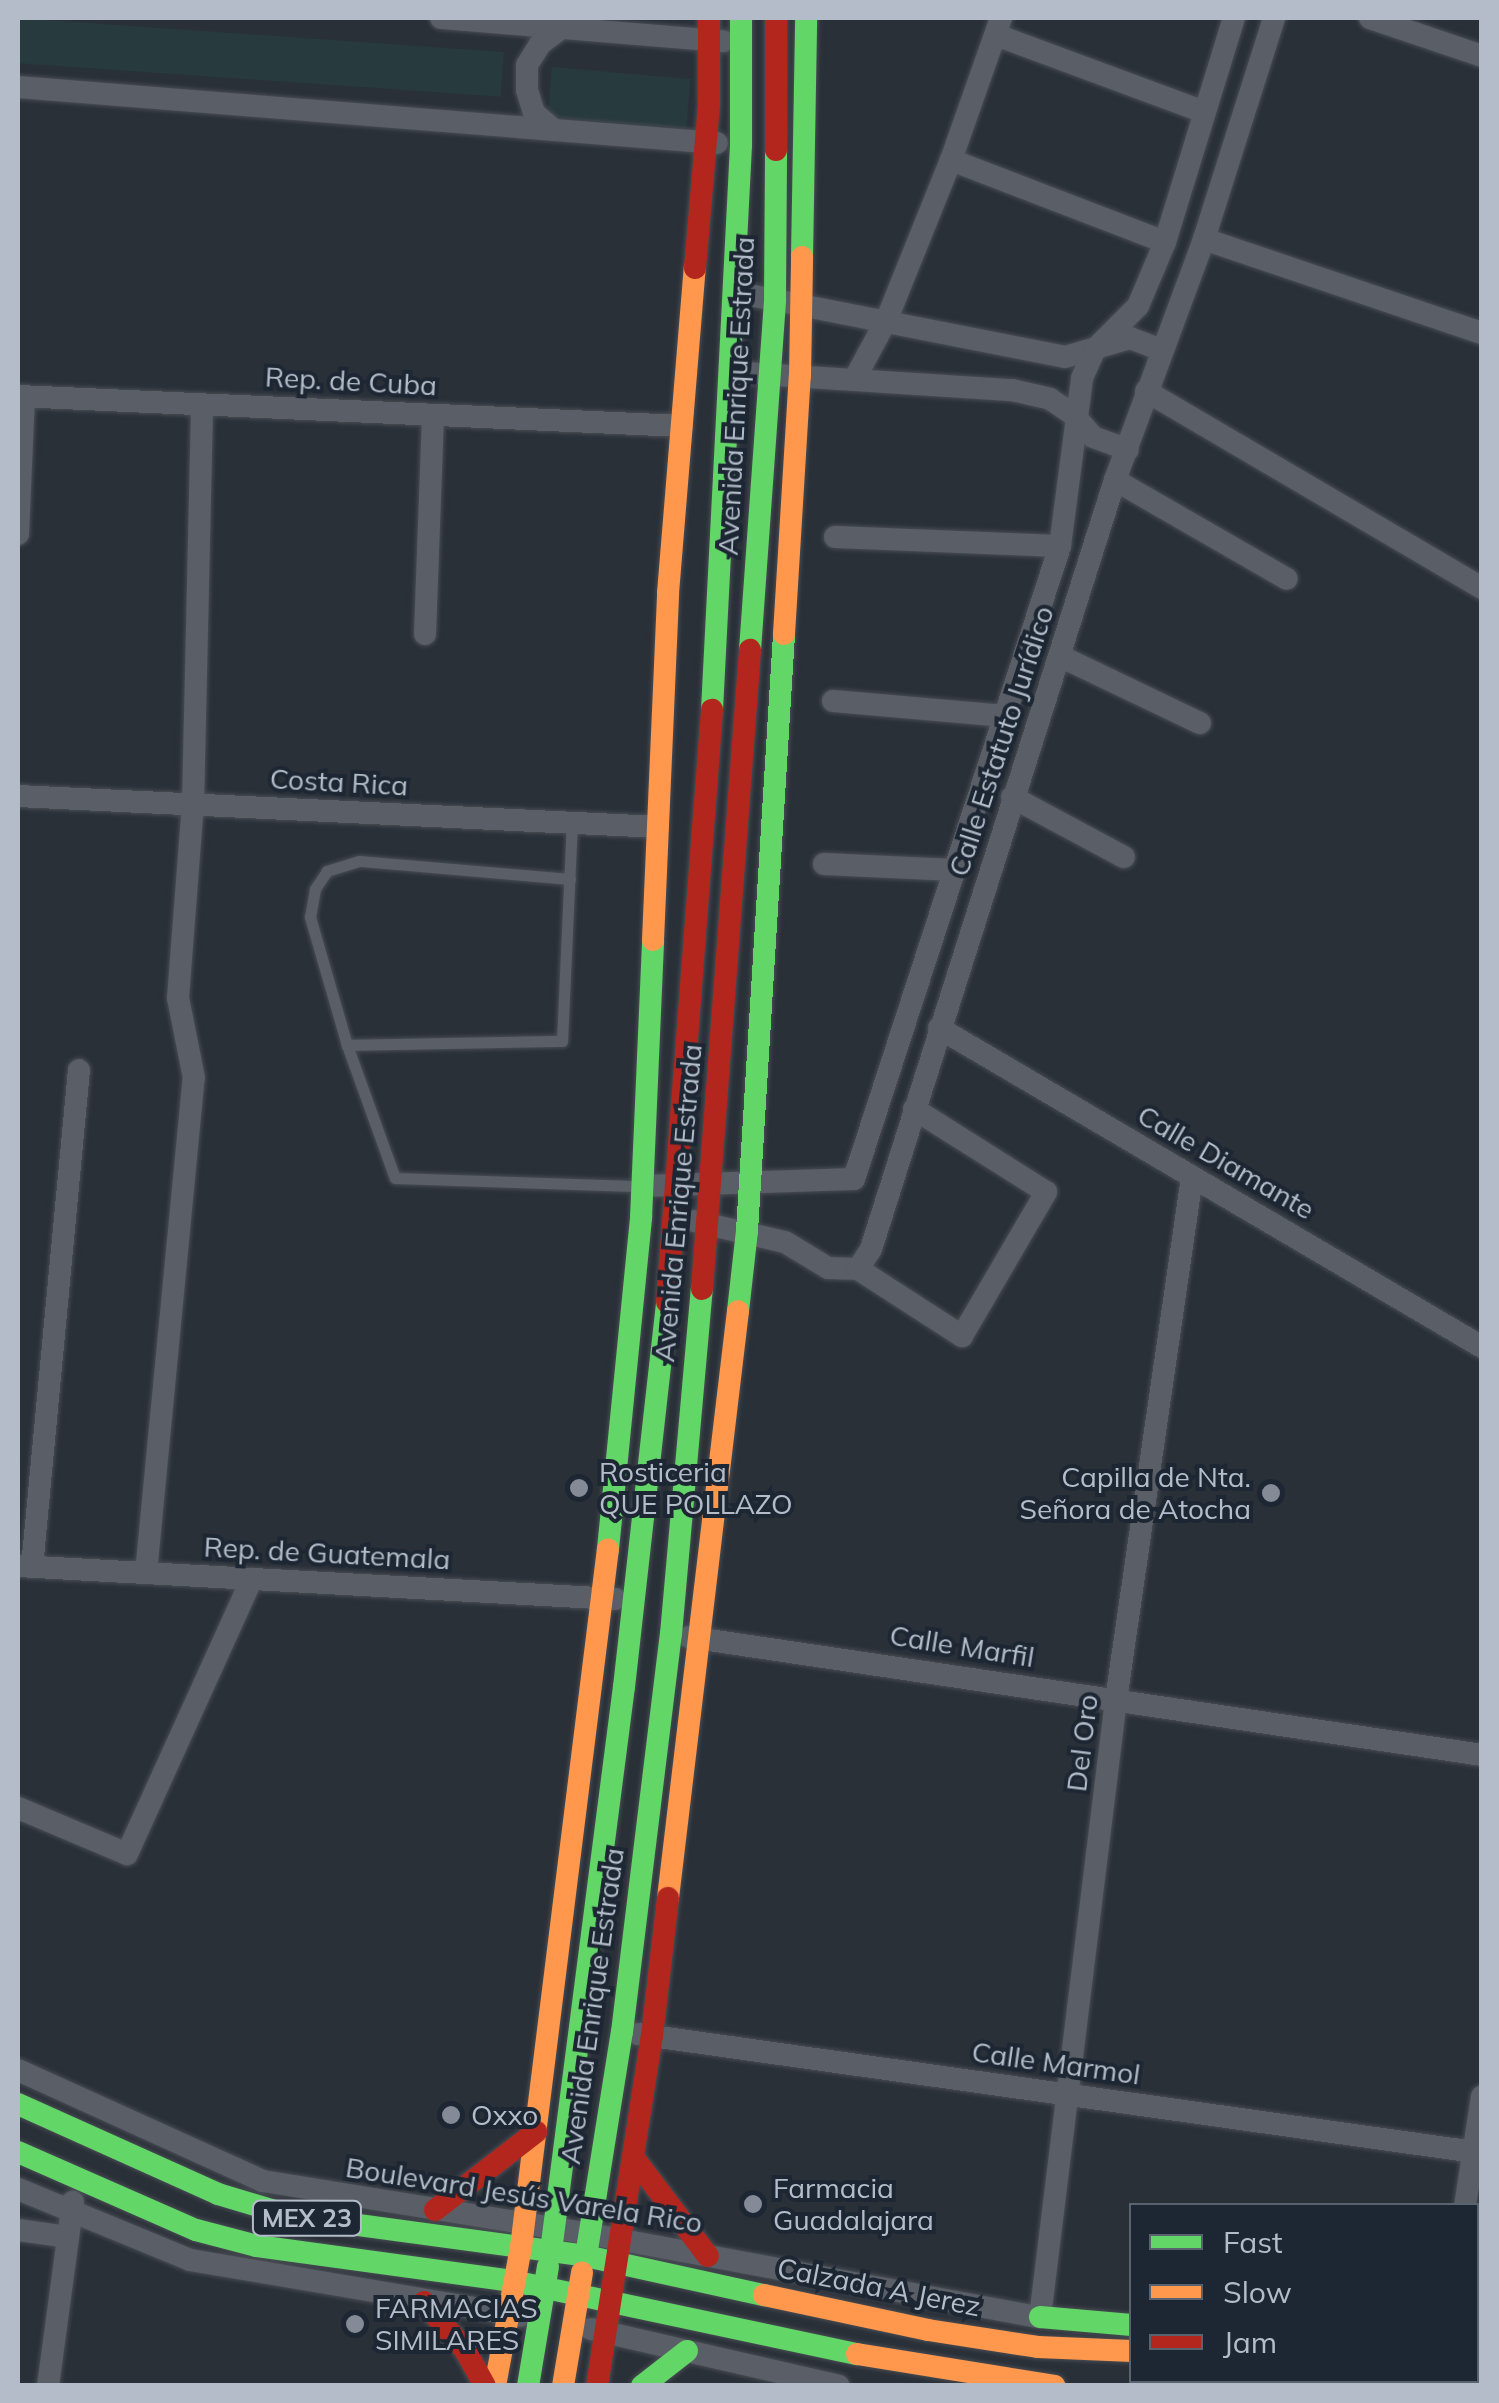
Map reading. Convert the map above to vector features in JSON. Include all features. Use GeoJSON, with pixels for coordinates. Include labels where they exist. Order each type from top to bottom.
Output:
{"type":"FeatureCollection","features":[{"type":"Feature","properties":{"kind":"main road","name":"Avenida Enrique Estrada"},"geometry":{"type":"LineString","coordinates":[[528,2386],[552,2240],[603,1847],[676,1217],[716,656],[741,145],[741,18]]}},
{"type":"Feature","properties":{"kind":"main road","name":"Avenida Enrique Estrada"},"geometry":{"type":"LineString","coordinates":[[563,2386],[622,2032],[671,1634],[693,1396],[771,374],[776,18]]}},
{"type":"Feature","properties":{"kind":"main road"},"geometry":{"type":"LineString","coordinates":[[596,2386],[652,2036],[747,1232],[800,376],[806,18]]}},
{"type":"Feature","properties":{"kind":"main road"},"geometry":{"type":"LineString","coordinates":[[495,2386],[523,2236],[558,1962],[603,1598],[641,1218],[668,593],[706,142],[709,29]]}},
{"type":"Feature","properties":{"kind":"main road"},"geometry":{"type":"LineString","coordinates":[[693,1396],[728,1400]]}},
{"type":"Feature","properties":{"kind":"main road"},"geometry":{"type":"LineString","coordinates":[[558,1962],[603,1847]]}},
{"type":"Feature","properties":{"kind":"main road","name":"Boulevard Jesús Varela Rico"},"geometry":{"type":"LineString","coordinates":[[18,2104],[218,2194],[292,2216],[588,2245],[617,2264]]}},
{"type":"Feature","properties":{"kind":"main road"},"geometry":{"type":"LineString","coordinates":[[85,2134],[134,2126]]}},
{"type":"Feature","properties":{"kind":"main road"},"geometry":{"type":"LineString","coordinates":[[435,2210],[536,2132]]}},
{"type":"Feature","properties":{"kind":"main road","name":"MEX 23"},"geometry":{"type":"LineString","coordinates":[[18,2152],[196,2230],[257,2246],[513,2281],[831,2350],[1054,2386]]}},
{"type":"Feature","properties":{"kind":"main road"},"geometry":{"type":"LineString","coordinates":[[633,2157],[708,2256]]}},
{"type":"Feature","properties":{"kind":"main road","name":"Calzada A Jerez"},"geometry":{"type":"LineString","coordinates":[[617,2264],[928,2330],[1038,2347],[1129,2351]]}},
{"type":"Feature","properties":{"kind":"main road"},"geometry":{"type":"LineString","coordinates":[[424,2302],[465,2350],[484,2386]]}},
{"type":"Feature","properties":{"kind":"main road"},"geometry":{"type":"LineString","coordinates":[[1040,2317],[1129,2325]]}},
{"type":"Feature","properties":{"kind":"main road"},"geometry":{"type":"LineString","coordinates":[[642,2386],[687,2350]]}},
{"type":"Feature","properties":{"kind":"street"},"geometry":{"type":"LineString","coordinates":[[442,18],[562,28],[709,29],[741,43]]}},
{"type":"Feature","properties":{"kind":"street","name":"Calle Estatuto Jurídico"},"geometry":{"type":"LineString","coordinates":[[854,1178],[1060,546],[1074,415],[1082,378],[1095,349],[1138,306],[1165,242],[1234,18]]}},
{"type":"Feature","properties":{"kind":"street","name":"Calle Estatuto Jurídico"},"geometry":{"type":"LineString","coordinates":[[858,1269],[871,1249],[1012,798],[1062,657],[1115,480],[1204,238],[1274,18]]}},
{"type":"Feature","properties":{"kind":"street"},"geometry":{"type":"LineString","coordinates":[[1370,18],[1482,56]]}},
{"type":"Feature","properties":{"kind":"street"},"geometry":{"type":"LineString","coordinates":[[854,380],[886,320],[951,160],[998,26],[1204,112]]}},
{"type":"Feature","properties":{"kind":"street"},"geometry":{"type":"LineString","coordinates":[[554,130],[534,113],[527,90],[527,65],[540,44],[562,28]]}},
{"type":"Feature","properties":{"kind":"street"},"geometry":{"type":"LineString","coordinates":[[18,88],[741,145]]}},
{"type":"Feature","properties":{"kind":"street"},"geometry":{"type":"LineString","coordinates":[[951,160],[1165,242]]}},
{"type":"Feature","properties":{"kind":"street"},"geometry":{"type":"LineString","coordinates":[[1204,238],[1482,333]]}},
{"type":"Feature","properties":{"kind":"street"},"geometry":{"type":"LineString","coordinates":[[734,292],[1065,357],[1130,338],[1160,350]]}},
{"type":"Feature","properties":{"kind":"street"},"geometry":{"type":"LineString","coordinates":[[730,372],[1012,390],[1050,399],[1074,415],[1093,436],[1128,450]]}},
{"type":"Feature","properties":{"kind":"street"},"geometry":{"type":"LineString","coordinates":[[1146,391],[1482,588]]}},
{"type":"Feature","properties":{"kind":"street"},"geometry":{"type":"LineString","coordinates":[[18,534],[21,396]]}},
{"type":"Feature","properties":{"kind":"street","name":"Rep. de Cuba"},"geometry":{"type":"LineString","coordinates":[[21,396],[682,426]]}},
{"type":"Feature","properties":{"kind":"street"},"geometry":{"type":"LineString","coordinates":[[146,1574],[194,1078],[178,998],[193,805],[202,404]]}},
{"type":"Feature","properties":{"kind":"street"},"geometry":{"type":"LineString","coordinates":[[425,634],[433,415]]}},
{"type":"Feature","properties":{"kind":"street"},"geometry":{"type":"LineString","coordinates":[[1115,480],[1288,579]]}},
{"type":"Feature","properties":{"kind":"street"},"geometry":{"type":"LineString","coordinates":[[835,537],[1060,546]]}},
{"type":"Feature","properties":{"kind":"street"},"geometry":{"type":"LineString","coordinates":[[1062,657],[1200,723]]}},
{"type":"Feature","properties":{"kind":"street"},"geometry":{"type":"LineString","coordinates":[[833,701],[1005,716]]}},
{"type":"Feature","properties":{"kind":"street","name":"Costa Rica"},"geometry":{"type":"LineString","coordinates":[[18,796],[658,827]]}},
{"type":"Feature","properties":{"kind":"street"},"geometry":{"type":"LineString","coordinates":[[1012,798],[1124,857]]}},
{"type":"Feature","properties":{"kind":"street"},"geometry":{"type":"LineString","coordinates":[[824,864],[955,870]]}},
{"type":"Feature","properties":{"kind":"street","name":"Calle Diamante"},"geometry":{"type":"LineString","coordinates":[[939,1028],[1482,1347]]}},
{"type":"Feature","properties":{"kind":"street"},"geometry":{"type":"LineString","coordinates":[[25,1567],[78,1070]]}},
{"type":"Feature","properties":{"kind":"street"},"geometry":{"type":"LineString","coordinates":[[641,1218],[676,1217],[747,1232],[784,1242],[828,1268],[858,1269],[962,1336],[1046,1192],[914,1109]]}},
{"type":"Feature","properties":{"kind":"street","name":"Del Oro"},"geometry":{"type":"LineString","coordinates":[[1040,2317],[1116,1700],[1192,1177]]}},
{"type":"Feature","properties":{"kind":"street"},"geometry":{"type":"LineString","coordinates":[[642,1186],[854,1178],[887,1194]]}},
{"type":"Feature","properties":{"kind":"street","name":"Rep. de Guatemala"},"geometry":{"type":"LineString","coordinates":[[25,1567],[633,1600]]}},
{"type":"Feature","properties":{"kind":"street"},"geometry":{"type":"LineString","coordinates":[[18,1808],[126,1854],[252,1579]]}},
{"type":"Feature","properties":{"kind":"street","name":"Calle Marfil"},"geometry":{"type":"LineString","coordinates":[[671,1634],[1482,1755]]}},
{"type":"Feature","properties":{"kind":"street","name":"Calle Marmol"},"geometry":{"type":"LineString","coordinates":[[622,2032],[1477,2152]]}},
{"type":"Feature","properties":{"kind":"street","name":"Boulevard Jesús Varela Rico"},"geometry":{"type":"LineString","coordinates":[[18,2070],[134,2126],[263,2181],[435,2210],[523,2236]]}},
{"type":"Feature","properties":{"kind":"street"},"geometry":{"type":"LineString","coordinates":[[1466,2203],[1477,2152],[1482,2096]]}},
{"type":"Feature","properties":{"kind":"street"},"geometry":{"type":"LineString","coordinates":[[48,2386],[76,2179]]}},
{"type":"Feature","properties":{"kind":"street"},"geometry":{"type":"LineString","coordinates":[[18,2189],[190,2260],[572,2324],[839,2386]]}},
{"type":"Feature","properties":{"kind":"street"},"geometry":{"type":"LineString","coordinates":[[18,2230],[68,2237]]}},
{"type":"Feature","properties":{"kind":"street","name":"Boulevard Jesús Varela Rico"},"geometry":{"type":"LineString","coordinates":[[588,2245],[620,2239],[1040,2317]]}},
{"type":"Feature","properties":{"kind":"lane"},"geometry":{"type":"LineString","coordinates":[[347,1044],[562,1041],[572,823]]}},
{"type":"Feature","properties":{"kind":"lane"},"geometry":{"type":"LineString","coordinates":[[570,878],[359,861],[327,871],[315,889],[310,918],[347,1044],[395,1178],[642,1186]]}},
{"type":"Feature","properties":{"kind":"green space"},"geometry":{"type":"Polygon","coordinates":[[[18,18],[504,52],[501,97],[18,63],[18,18]]]}},
{"type":"Feature","properties":{"kind":"green space"},"geometry":{"type":"Polygon","coordinates":[[[552,67],[690,79],[686,129],[548,117],[552,67]]]}},
{"type":"Feature","properties":{"kind":"traffic: fast"},"geometry":{"type":"LineString","coordinates":[[712,710],[741,145],[741,18]]}},
{"type":"Feature","properties":{"kind":"traffic: fast"},"geometry":{"type":"LineString","coordinates":[[802,257],[806,18]]}},
{"type":"Feature","properties":{"kind":"traffic: fast"},"geometry":{"type":"LineString","coordinates":[[750,650],[775,300],[776,150]]}},
{"type":"Feature","properties":{"kind":"traffic: fast"},"geometry":{"type":"LineString","coordinates":[[738,1311],[747,1231],[784,634]]}},
{"type":"Feature","properties":{"kind":"traffic: fast"},"geometry":{"type":"LineString","coordinates":[[608,1549],[641,1218],[653,940]]}},
{"type":"Feature","properties":{"kind":"traffic: fast"},"geometry":{"type":"LineString","coordinates":[[586,2256],[622,2032],[671,1634],[702,1289]]}},
{"type":"Feature","properties":{"kind":"traffic: fast"},"geometry":{"type":"LineString","coordinates":[[551,2251],[624,1687],[667,1302]]}},
{"type":"Feature","properties":{"kind":"traffic: fast"},"geometry":{"type":"LineString","coordinates":[[18,2104],[218,2194],[292,2216],[586,2256],[764,2295]]}},
{"type":"Feature","properties":{"kind":"traffic: fast"},"geometry":{"type":"LineString","coordinates":[[18,2152],[196,2230],[257,2246],[513,2281],[857,2354]]}},
{"type":"Feature","properties":{"kind":"traffic: fast"},"geometry":{"type":"LineString","coordinates":[[528,2386],[548,2267]]}},
{"type":"Feature","properties":{"kind":"traffic: fast"},"geometry":{"type":"LineString","coordinates":[[1040,2317],[1129,2325]]}},
{"type":"Feature","properties":{"kind":"traffic: fast"},"geometry":{"type":"LineString","coordinates":[[642,2386],[687,2351]]}},
{"type":"Feature","properties":{"kind":"traffic: slow"},"geometry":{"type":"LineString","coordinates":[[784,634],[800,376],[802,257]]}},
{"type":"Feature","properties":{"kind":"traffic: slow"},"geometry":{"type":"LineString","coordinates":[[653,940],[668,593],[695,268]]}},
{"type":"Feature","properties":{"kind":"traffic: slow"},"geometry":{"type":"LineString","coordinates":[[668,1898],[738,1311]]}},
{"type":"Feature","properties":{"kind":"traffic: slow"},"geometry":{"type":"LineString","coordinates":[[495,2386],[521,2247],[608,1549]]}},
{"type":"Feature","properties":{"kind":"traffic: slow"},"geometry":{"type":"LineString","coordinates":[[563,2386],[582,2273]]}},
{"type":"Feature","properties":{"kind":"traffic: slow"},"geometry":{"type":"LineString","coordinates":[[764,2295],[928,2330],[1038,2347],[1129,2351]]}},
{"type":"Feature","properties":{"kind":"traffic: slow"},"geometry":{"type":"LineString","coordinates":[[857,2354],[1054,2386]]}},
{"type":"Feature","properties":{"kind":"traffic: slow"},"geometry":{"type":"LineString","coordinates":[[1285,2386],[1301,2383]]}},
{"type":"Feature","properties":{"kind":"traffic: slow"},"geometry":{"type":"LineString","coordinates":[[1438,2386],[1446,2383]]}},
{"type":"Feature","properties":{"kind":"traffic: jam"},"geometry":{"type":"LineString","coordinates":[[695,268],[709,104],[709,18]]}},
{"type":"Feature","properties":{"kind":"traffic: jam"},"geometry":{"type":"LineString","coordinates":[[776,18],[776,150]]}},
{"type":"Feature","properties":{"kind":"traffic: jam"},"geometry":{"type":"LineString","coordinates":[[702,1289],[750,650]]}},
{"type":"Feature","properties":{"kind":"traffic: jam"},"geometry":{"type":"LineString","coordinates":[[667,1302],[712,710]]}},
{"type":"Feature","properties":{"kind":"traffic: jam"},"geometry":{"type":"LineString","coordinates":[[597,2386],[652,2036],[668,1898]]}},
{"type":"Feature","properties":{"kind":"traffic: jam"},"geometry":{"type":"LineString","coordinates":[[435,2210],[536,2132]]}},
{"type":"Feature","properties":{"kind":"traffic: jam"},"geometry":{"type":"LineString","coordinates":[[633,2157],[708,2256]]}},
{"type":"Feature","properties":{"kind":"traffic: jam"},"geometry":{"type":"LineString","coordinates":[[424,2302],[465,2350],[485,2386]]}},
{"type":"Feature","properties":{"kind":"place","name":"Rosticeria QUE POLLAZO"},"geometry":{"type":"Point","coordinates":[579,1488]}},
{"type":"Feature","properties":{"kind":"place","name":"Capilla de Nta. Señora de Atocha"},"geometry":{"type":"Point","coordinates":[1271,1493]}},
{"type":"Feature","properties":{"kind":"place","name":"Oxxo"},"geometry":{"type":"Point","coordinates":[451,2115]}},
{"type":"Feature","properties":{"kind":"place","name":"Farmacia Guadalajara"},"geometry":{"type":"Point","coordinates":[753,2204]}},
{"type":"Feature","properties":{"kind":"place","name":"FARMACIAS SIMILARES"},"geometry":{"type":"Point","coordinates":[355,2324]}}]}
